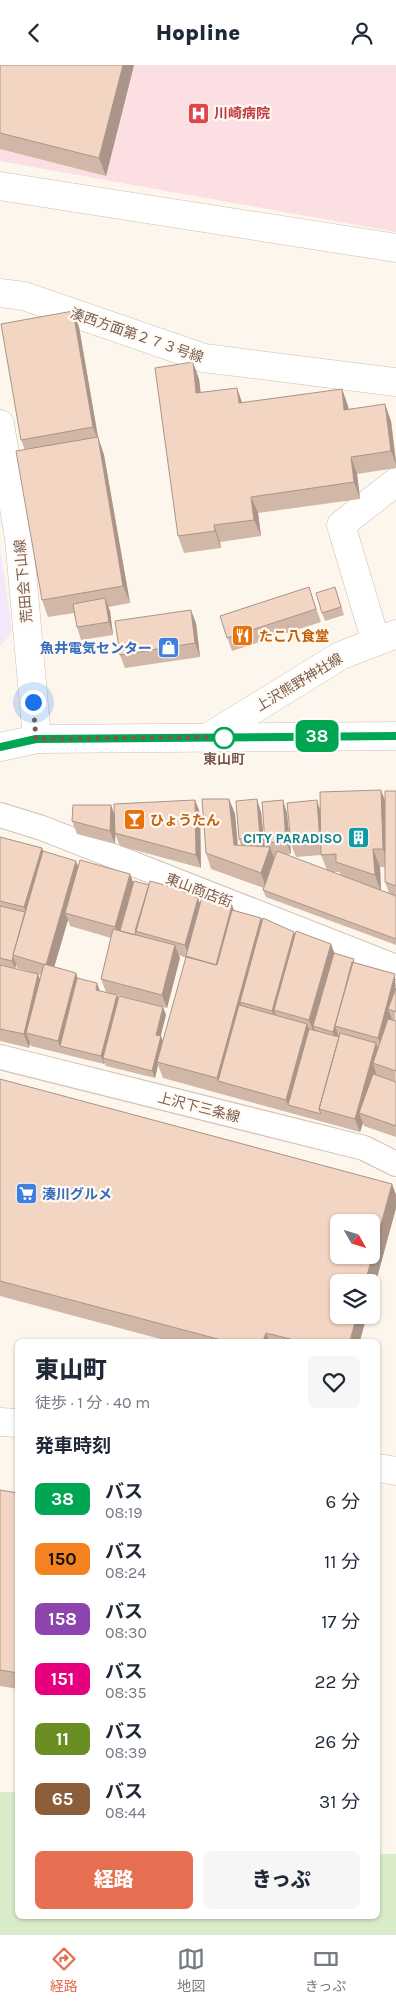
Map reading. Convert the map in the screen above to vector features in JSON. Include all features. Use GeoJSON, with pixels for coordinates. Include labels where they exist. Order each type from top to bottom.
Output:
{"type":"FeatureCollection","features":[{"type":"Feature","properties":{"kind":"street"},"geometry":{"type":"LineString","coordinates":[[0,186],[396,248]]}},
{"type":"Feature","properties":{"kind":"street","name":"湊西方面第２７３号線"},"geometry":{"type":"LineString","coordinates":[[0,293],[24,296],[204,358],[396,382]]}},
{"type":"Feature","properties":{"kind":"street","name":"荒田会下山線"},"geometry":{"type":"LineString","coordinates":[[0,424],[19,538],[36,739]]}},
{"type":"Feature","properties":{"kind":"street"},"geometry":{"type":"LineString","coordinates":[[386,638],[341,525],[396,482]]}},
{"type":"Feature","properties":{"kind":"street","name":"上沢熊野神社線"},"geometry":{"type":"LineString","coordinates":[[207,738],[340,656],[386,638]]}},
{"type":"Feature","properties":{"kind":"street"},"geometry":{"type":"LineString","coordinates":[[0,747],[36,739],[396,736]]}},
{"type":"Feature","properties":{"kind":"street","name":"東山商店街"},"geometry":{"type":"LineString","coordinates":[[0,815],[42,828],[396,967]]}},
{"type":"Feature","properties":{"kind":"street","name":"上沢下三条線"},"geometry":{"type":"LineString","coordinates":[[0,1057],[364,1148],[396,1163]]}},
{"type":"Feature","properties":{"kind":"street"},"geometry":{"type":"LineString","coordinates":[[0,1422],[15,1423]]}},
{"type":"Feature","properties":{"kind":"street"},"geometry":{"type":"LineString","coordinates":[[380,1468],[396,1471]]}},
{"type":"Feature","properties":{"kind":"shaded area","name":"川崎病院"},"geometry":{"type":"Polygon","coordinates":[[[0,65],[396,65],[396,232],[0,161],[0,65]]]}},
{"type":"Feature","properties":{"kind":"shaded area"},"geometry":{"type":"Polygon","coordinates":[[[0,546],[12,632],[0,647],[0,546]]]}},
{"type":"Feature","properties":{"kind":"green space"},"geometry":{"type":"Polygon","coordinates":[[[0,1792],[15,1792],[15,1919],[380,1919],[380,1854],[396,1854],[396,1934],[0,1934],[0,1792]]]}},
{"type":"Feature","properties":{"kind":"building"},"geometry":{"type":"Polygon","coordinates":[[[0,65],[123,65],[99,158],[0,133],[0,65]]]}},
{"type":"Feature","properties":{"kind":"building"},"geometry":{"type":"Polygon","coordinates":[[[73,311],[93,427],[21,440],[1,324],[73,311]]]}},
{"type":"Feature","properties":{"kind":"building"},"geometry":{"type":"Polygon","coordinates":[[[193,362],[196,393],[237,388],[239,403],[342,389],[344,410],[385,404],[391,451],[351,457],[354,482],[251,497],[254,520],[214,525],[215,531],[178,536],[155,368],[193,362]]]}},
{"type":"Feature","properties":{"kind":"building"},"geometry":{"type":"Polygon","coordinates":[[[98,437],[123,586],[42,600],[16,451],[98,437]]]}},
{"type":"Feature","properties":{"kind":"building"},"geometry":{"type":"Polygon","coordinates":[[[309,587],[316,609],[227,638],[220,616],[309,587]]]}},
{"type":"Feature","properties":{"kind":"building"},"geometry":{"type":"Polygon","coordinates":[[[335,587],[341,607],[322,613],[316,593],[335,587]]]}},
{"type":"Feature","properties":{"kind":"building"},"geometry":{"type":"Polygon","coordinates":[[[105,598],[109,622],[77,627],[73,604],[105,598]]]}},
{"type":"Feature","properties":{"kind":"building"},"geometry":{"type":"Polygon","coordinates":[[[191,610],[195,643],[120,655],[115,621],[191,610]]]}},
{"type":"Feature","properties":{"kind":"building","name":"CITY PARADISO"},"geometry":{"type":"Polygon","coordinates":[[[381,790],[383,849],[373,849],[375,875],[336,862],[336,854],[321,855],[320,792],[381,790]]]}},
{"type":"Feature","properties":{"kind":"building"},"geometry":{"type":"Polygon","coordinates":[[[385,791],[396,791],[396,886],[385,882],[385,791]]]}},
{"type":"Feature","properties":{"kind":"building"},"geometry":{"type":"Polygon","coordinates":[[[202,799],[229,799],[234,845],[270,847],[261,873],[206,853],[202,799]]]}},
{"type":"Feature","properties":{"kind":"building"},"geometry":{"type":"Polygon","coordinates":[[[257,799],[260,838],[239,839],[236,801],[257,799]]]}},
{"type":"Feature","properties":{"kind":"building"},"geometry":{"type":"Polygon","coordinates":[[[195,800],[196,855],[115,833],[114,804],[195,800]]]}},
{"type":"Feature","properties":{"kind":"building"},"geometry":{"type":"Polygon","coordinates":[[[283,800],[286,841],[265,843],[262,802],[283,800]]]}},
{"type":"Feature","properties":{"kind":"building"},"geometry":{"type":"Polygon","coordinates":[[[317,800],[320,841],[291,844],[287,803],[317,800]]]}},
{"type":"Feature","properties":{"kind":"building"},"geometry":{"type":"Polygon","coordinates":[[[73,805],[111,805],[110,831],[72,821],[73,805]]]}},
{"type":"Feature","properties":{"kind":"building"},"geometry":{"type":"Polygon","coordinates":[[[0,837],[42,848],[24,907],[0,901],[0,837]]]}},
{"type":"Feature","properties":{"kind":"building"},"geometry":{"type":"Polygon","coordinates":[[[43,851],[76,861],[46,965],[13,955],[43,851]]]}},
{"type":"Feature","properties":{"kind":"building"},"geometry":{"type":"Polygon","coordinates":[[[277,851],[396,896],[396,939],[263,890],[277,851]]]}},
{"type":"Feature","properties":{"kind":"building"},"geometry":{"type":"Polygon","coordinates":[[[80,860],[130,874],[115,927],[65,913],[80,860]]]}},
{"type":"Feature","properties":{"kind":"building"},"geometry":{"type":"Polygon","coordinates":[[[134,881],[149,885],[135,935],[120,931],[134,881]]]}},
{"type":"Feature","properties":{"kind":"building"},"geometry":{"type":"Polygon","coordinates":[[[150,881],[175,888],[198,898],[185,945],[135,931],[150,881]]]}},
{"type":"Feature","properties":{"kind":"building"},"geometry":{"type":"Polygon","coordinates":[[[202,897],[232,905],[216,965],[186,956],[202,897]]]}},
{"type":"Feature","properties":{"kind":"building"},"geometry":{"type":"Polygon","coordinates":[[[0,906],[25,912],[12,961],[0,958],[0,906]]]}},
{"type":"Feature","properties":{"kind":"building"},"geometry":{"type":"Polygon","coordinates":[[[232,910],[261,918],[217,1078],[157,1062],[186,957],[217,965],[232,910]]]}},
{"type":"Feature","properties":{"kind":"building"},"geometry":{"type":"Polygon","coordinates":[[[263,918],[294,932],[272,1011],[240,1002],[263,918]]]}},
{"type":"Feature","properties":{"kind":"building"},"geometry":{"type":"Polygon","coordinates":[[[113,929],[175,945],[162,995],[101,979],[113,929]]]}},
{"type":"Feature","properties":{"kind":"building"},"geometry":{"type":"Polygon","coordinates":[[[296,931],[331,944],[309,1020],[274,1010],[296,931]]]}},
{"type":"Feature","properties":{"kind":"building"},"geometry":{"type":"Polygon","coordinates":[[[334,953],[354,959],[333,1032],[313,1026],[334,953]]]}},
{"type":"Feature","properties":{"kind":"building"},"geometry":{"type":"Polygon","coordinates":[[[352,962],[395,974],[378,1038],[335,1026],[352,962]]]}},
{"type":"Feature","properties":{"kind":"building"},"geometry":{"type":"Polygon","coordinates":[[[44,964],[76,973],[58,1041],[26,1033],[44,964]]]}},
{"type":"Feature","properties":{"kind":"building"},"geometry":{"type":"Polygon","coordinates":[[[0,965],[38,974],[24,1034],[0,1029],[0,965]]]}},
{"type":"Feature","properties":{"kind":"building"},"geometry":{"type":"Polygon","coordinates":[[[77,978],[97,983],[96,990],[117,995],[101,1056],[60,1046],[77,978]]]}},
{"type":"Feature","properties":{"kind":"building"},"geometry":{"type":"Polygon","coordinates":[[[396,988],[396,1012],[388,1009],[396,988]]]}},
{"type":"Feature","properties":{"kind":"building"},"geometry":{"type":"Polygon","coordinates":[[[119,996],[163,1007],[156,1035],[161,1036],[152,1071],[103,1058],[119,996]]]}},
{"type":"Feature","properties":{"kind":"building"},"geometry":{"type":"Polygon","coordinates":[[[239,1005],[307,1024],[286,1100],[218,1081],[239,1005]]]}},
{"type":"Feature","properties":{"kind":"building"},"geometry":{"type":"Polygon","coordinates":[[[388,1019],[396,1021],[396,1071],[373,1063],[388,1019]]]}},
{"type":"Feature","properties":{"kind":"building"},"geometry":{"type":"Polygon","coordinates":[[[309,1029],[339,1037],[319,1109],[321,1114],[288,1105],[309,1029]]]}},
{"type":"Feature","properties":{"kind":"building"},"geometry":{"type":"Polygon","coordinates":[[[340,1033],[376,1043],[355,1119],[319,1109],[340,1033]]]}},
{"type":"Feature","properties":{"kind":"building"},"geometry":{"type":"Polygon","coordinates":[[[373,1074],[396,1082],[396,1126],[359,1113],[373,1074]]]}},
{"type":"Feature","properties":{"kind":"building"},"geometry":{"type":"Polygon","coordinates":[[[0,1079],[392,1184],[380,1228],[380,1214],[330,1214],[330,1264],[370,1264],[367,1274],[330,1274],[330,1324],[355,1324],[351,1339],[290,1339],[266,1333],[264,1339],[218,1339],[0,1281],[0,1079]]]}},
{"type":"Feature","properties":{"kind":"building"},"geometry":{"type":"Polygon","coordinates":[[[0,1490],[15,1492],[15,1672],[0,1670],[0,1490]]]}},
{"type":"Feature","properties":{"kind":"bus line","name":"38"},"geometry":{"type":"LineString","coordinates":[[0,747],[36,739],[396,736]]}},
{"type":"Feature","properties":{"kind":"place","name":"川崎病院"},"geometry":{"type":"Point","coordinates":[198,113]}},
{"type":"Feature","properties":{"kind":"place","name":"たこ八食堂"},"geometry":{"type":"Point","coordinates":[243,636]}},
{"type":"Feature","properties":{"kind":"place","name":"魚井電気センター"},"geometry":{"type":"Point","coordinates":[168,648]}},
{"type":"Feature","properties":{"kind":"place","name":"東山町"},"geometry":{"type":"Point","coordinates":[224,738]}},
{"type":"Feature","properties":{"kind":"place","name":"ひょうたん"},"geometry":{"type":"Point","coordinates":[134,820]}},
{"type":"Feature","properties":{"kind":"place","name":"CITY PARADISO"},"geometry":{"type":"Point","coordinates":[358,838]}},
{"type":"Feature","properties":{"kind":"place","name":"湊川グルメ"},"geometry":{"type":"Point","coordinates":[26,1194]}},
{"type":"Feature","properties":{"kind":"route"},"geometry":{"type":"LineString","coordinates":[[33,702],[36,739],[226,737],[224,738]]}}]}
